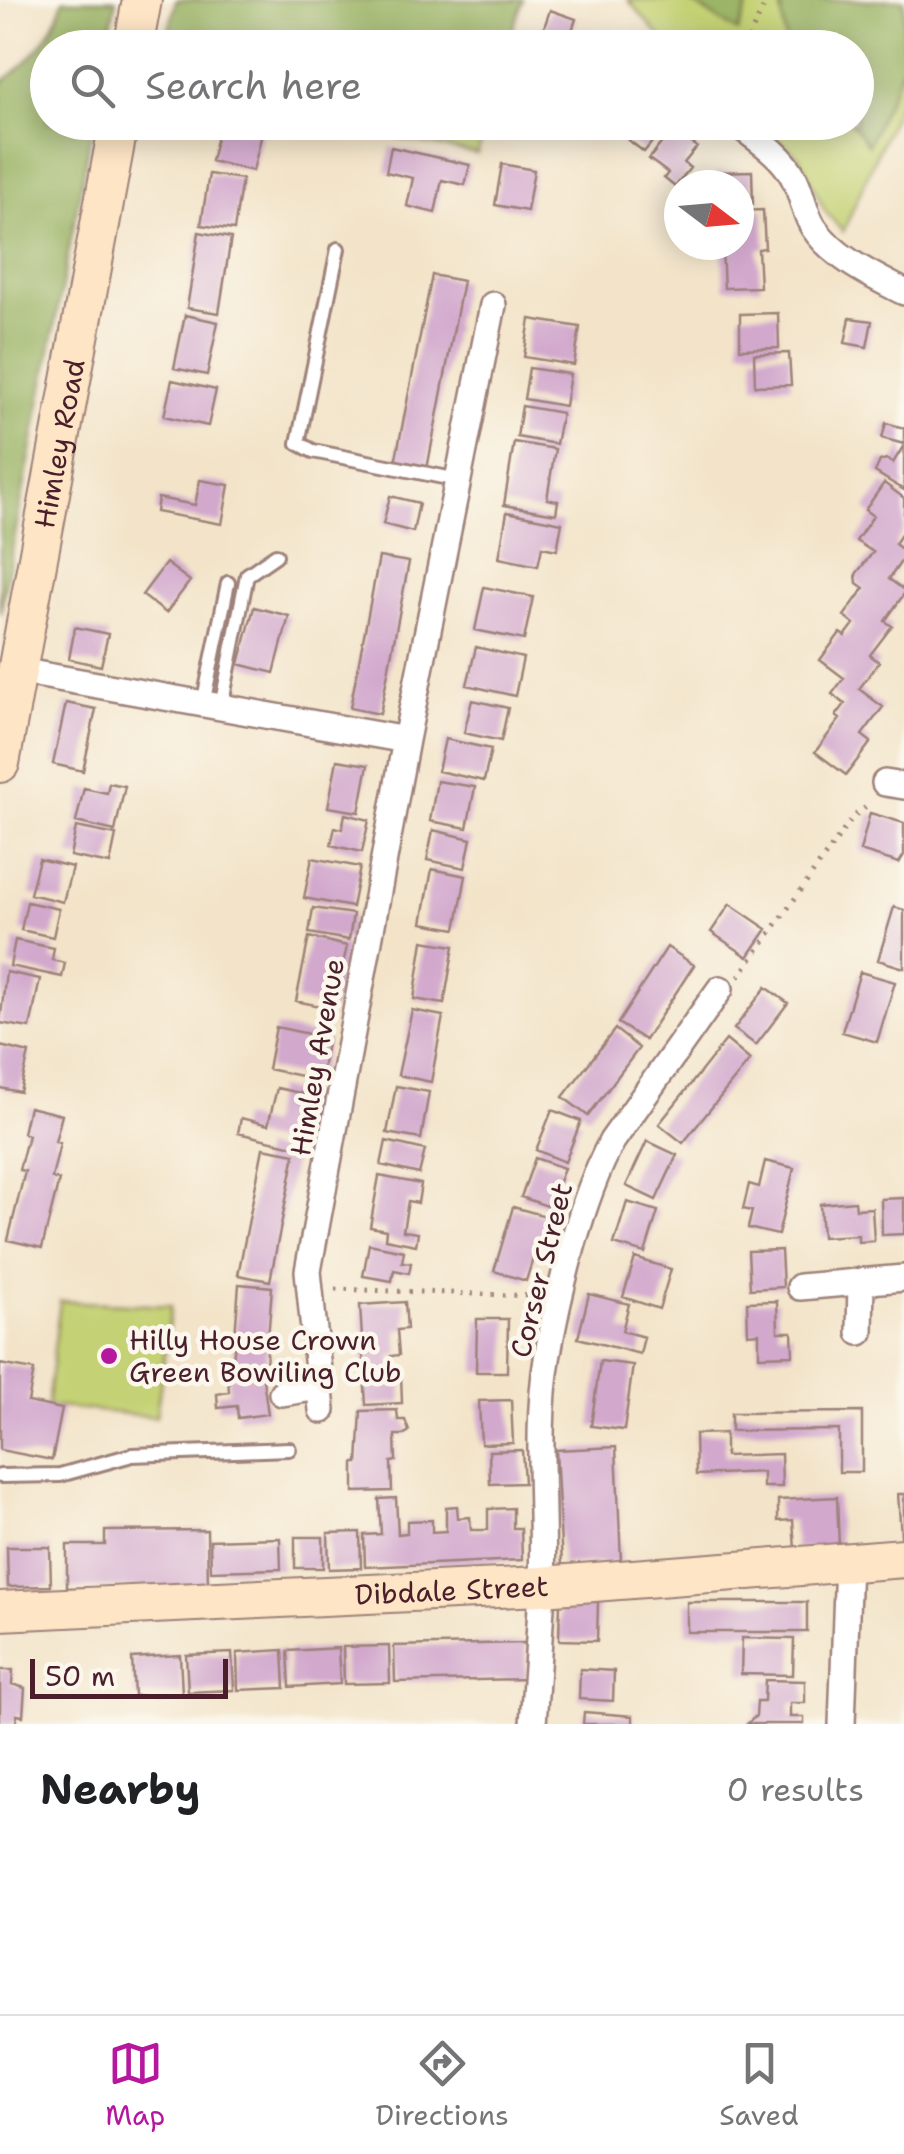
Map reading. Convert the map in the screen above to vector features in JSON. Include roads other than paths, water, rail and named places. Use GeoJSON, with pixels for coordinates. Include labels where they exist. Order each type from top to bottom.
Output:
{"type":"FeatureCollection","features":[{"type":"Feature","properties":{"kind":"street"},"geometry":{"type":"LineString","coordinates":[[136,30],[142,0]]}},
{"type":"Feature","properties":{"kind":"street","name":"Himley Road"},"geometry":{"type":"LineString","coordinates":[[0,762],[116,140]]}},
{"type":"Feature","properties":{"kind":"street"},"geometry":{"type":"LineString","coordinates":[[757,140],[782,160],[794,177],[813,227],[865,272],[904,292]]}},
{"type":"Feature","properties":{"kind":"street","name":"Himley Avenue"},"geometry":{"type":"LineString","coordinates":[[282,1393],[321,1398],[308,1271],[406,740],[494,305]]}},
{"type":"Feature","properties":{"kind":"street"},"geometry":{"type":"LineString","coordinates":[[18,671],[406,740]]}},
{"type":"Feature","properties":{"kind":"street","name":"Corser Street"},"geometry":{"type":"LineString","coordinates":[[533,1724],[542,1586],[547,1361],[589,1191],[612,1141],[720,990]]}},
{"type":"Feature","properties":{"kind":"street"},"geometry":{"type":"LineString","coordinates":[[800,1287],[904,1278]]}},
{"type":"Feature","properties":{"kind":"street"},"geometry":{"type":"LineString","coordinates":[[860,1332],[861,1281]]}},
{"type":"Feature","properties":{"kind":"street","name":"Dibdale Street"},"geometry":{"type":"LineString","coordinates":[[0,1612],[542,1586],[904,1558]]}},
{"type":"Feature","properties":{"kind":"street"},"geometry":{"type":"LineString","coordinates":[[842,1724],[848,1562]]}},
{"type":"Feature","properties":{"kind":"lane"},"geometry":{"type":"LineString","coordinates":[[338,249],[298,442],[313,450],[458,480]]}},
{"type":"Feature","properties":{"kind":"lane"},"geometry":{"type":"LineString","coordinates":[[212,705],[247,575],[276,556]]}},
{"type":"Feature","properties":{"kind":"lane"},"geometry":{"type":"LineString","coordinates":[[212,705],[228,583]]}},
{"type":"Feature","properties":{"kind":"lane"},"geometry":{"type":"LineString","coordinates":[[0,1476],[60,1474],[132,1455],[289,1448]]}},
{"type":"Feature","properties":{"kind":"place","name":"Hilly House Crown Green Bowiling Club"},"geometry":{"type":"Point","coordinates":[109,1356]}}]}
